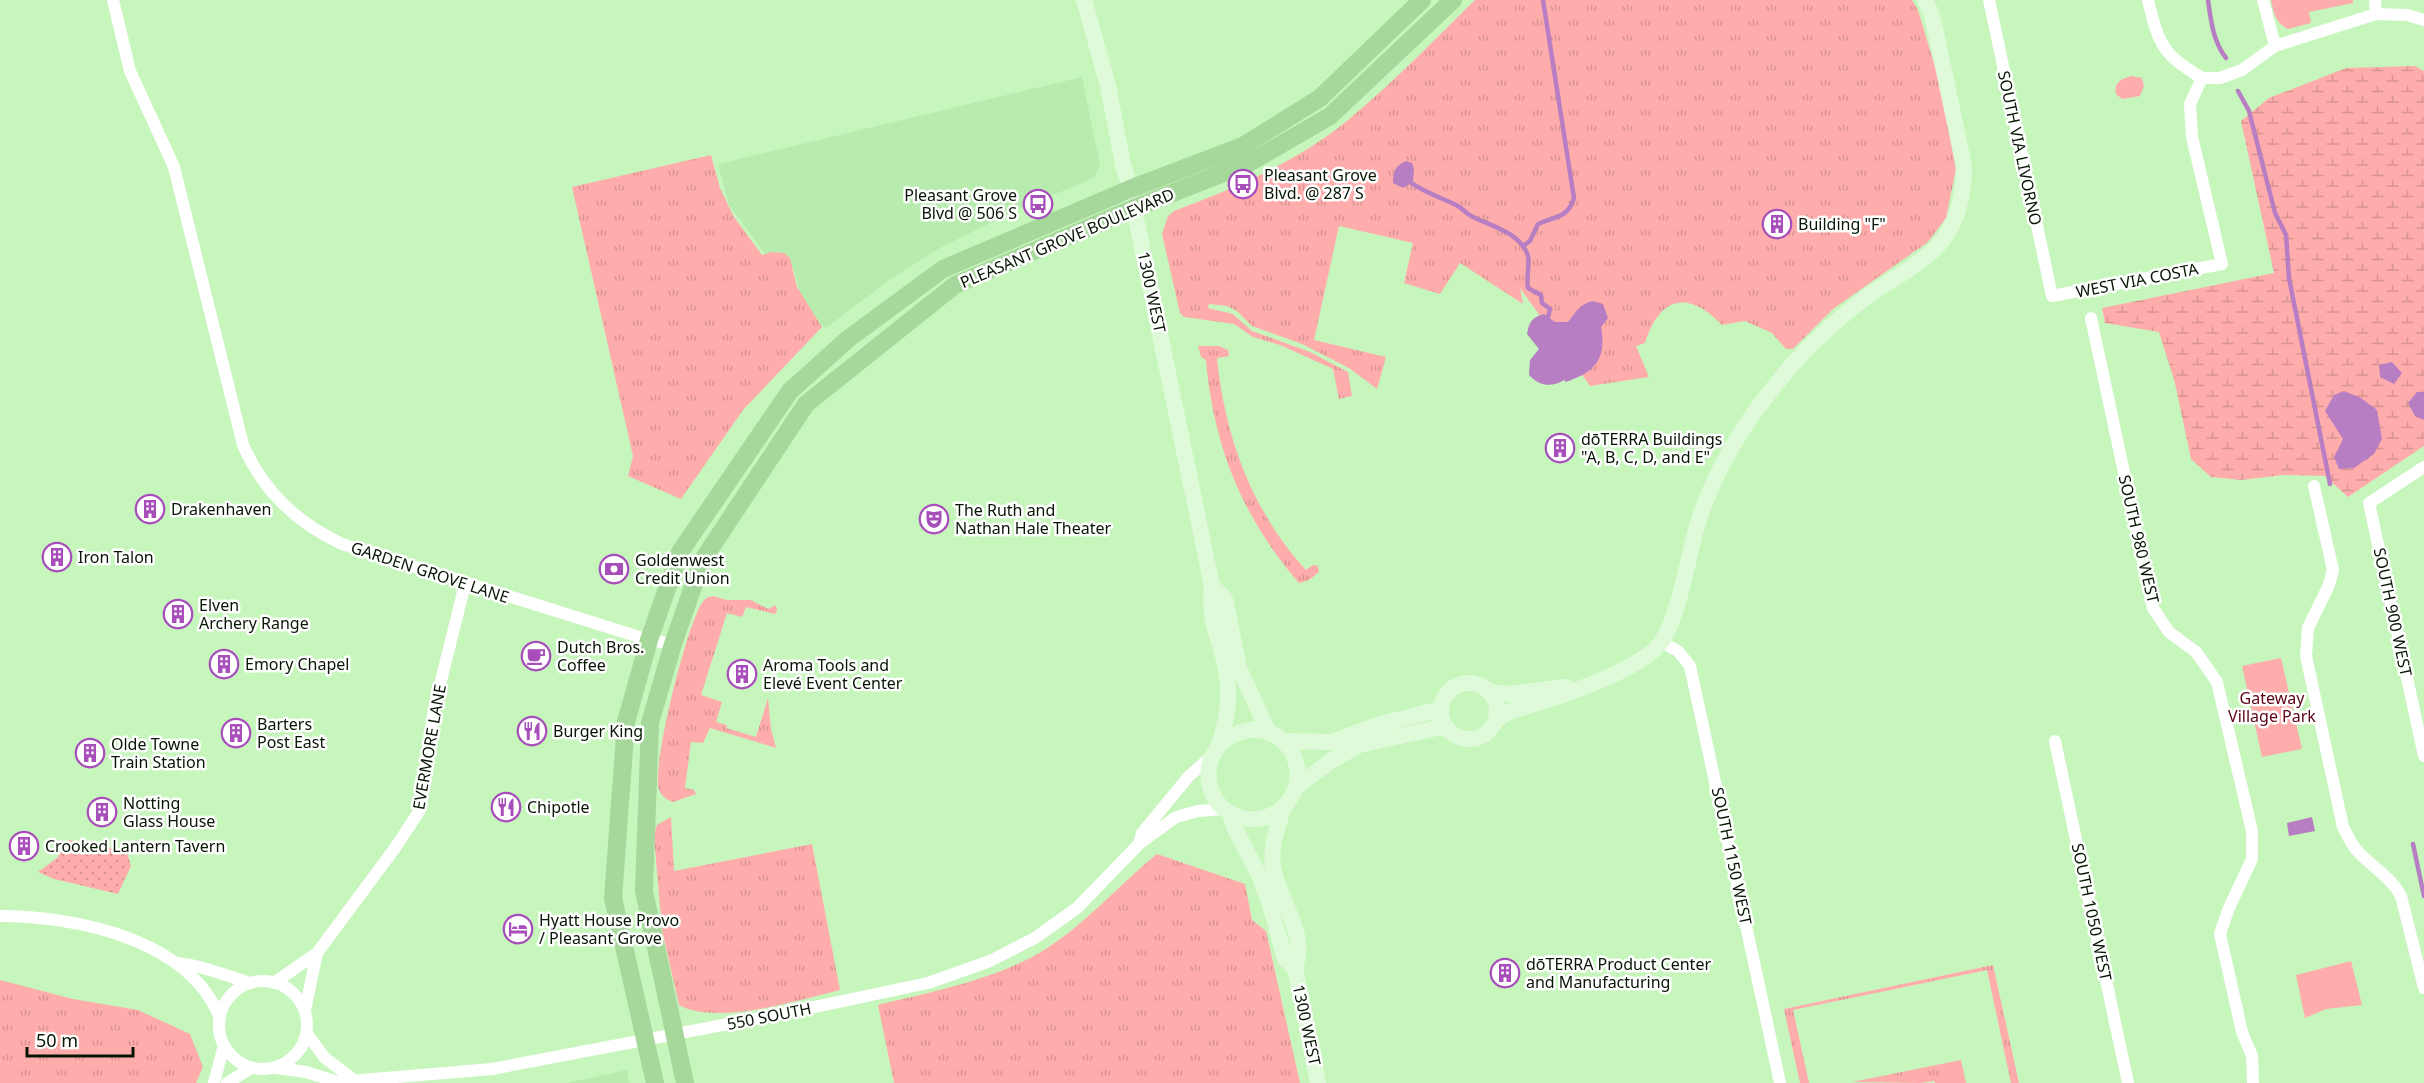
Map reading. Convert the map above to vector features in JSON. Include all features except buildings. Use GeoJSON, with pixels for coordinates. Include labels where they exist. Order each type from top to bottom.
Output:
{"type":"FeatureCollection","features":[{"type":"Feature","properties":{"kind":"main road","name":"PLEASANT GROVE BOULEVARD"},"geometry":{"type":"LineString","coordinates":[[655,1083],[614,898],[626,722],[649,640],[680,552],[790,391],[848,339],[943,269],[1130,189],[1243,146],[1320,98],[1422,0]]}},
{"type":"Feature","properties":{"kind":"main road","name":"PLEASANT GROVE BOULEVARD"},"geometry":{"type":"LineString","coordinates":[[685,1083],[644,891],[650,723],[673,644],[702,561],[806,405],[955,285],[1134,208],[1249,163],[1330,116],[1453,0]]}},
{"type":"Feature","properties":{"kind":"street","name":"GARDEN GROVE LANE"},"geometry":{"type":"LineString","coordinates":[[113,0],[130,71],[174,168],[205,285],[238,428],[251,463],[261,480],[281,503],[303,522],[342,544],[649,640],[673,644]]}},
{"type":"Feature","properties":{"kind":"street","name":"1300 WEST"},"geometry":{"type":"LineString","coordinates":[[1084,0],[1108,86],[1212,586]]}},
{"type":"Feature","properties":{"kind":"street"},"geometry":{"type":"LineString","coordinates":[[1496,720],[1497,705],[1491,693],[1483,686],[1465,683],[1448,692],[1441,709],[1446,728],[1456,736],[1470,739],[1484,735],[1496,720],[1511,711],[1615,675],[1661,642],[1676,605],[1703,508],[1729,452],[1758,409],[1777,383],[1831,326],[1867,297],[1933,252],[1948,235],[1955,220],[1964,182],[1963,161],[1936,33],[1925,0]]}},
{"type":"Feature","properties":{"kind":"street","name":"SOUTH VIA LIVORNO"},"geometry":{"type":"LineString","coordinates":[[1989,0],[2052,296]]}},
{"type":"Feature","properties":{"kind":"street"},"geometry":{"type":"LineString","coordinates":[[2148,0],[2157,36],[2175,62],[2202,78],[2220,78],[2242,70],[2275,46],[2376,14],[2407,15],[2424,20]]}},
{"type":"Feature","properties":{"kind":"street"},"geometry":{"type":"LineString","coordinates":[[2263,0],[2275,46]]}},
{"type":"Feature","properties":{"kind":"street"},"geometry":{"type":"LineString","coordinates":[[2375,0],[2376,14]]}},
{"type":"Feature","properties":{"kind":"street","name":"WEST VIA COSTA"},"geometry":{"type":"LineString","coordinates":[[2052,296],[2222,264],[2192,137],[2190,104],[2202,78]]}},
{"type":"Feature","properties":{"kind":"street","name":"SOUTH 980 WEST"},"geometry":{"type":"LineString","coordinates":[[2091,318],[2153,608],[2169,632],[2196,652],[2217,682],[2252,831],[2252,859],[2228,910],[2220,934],[2242,1032],[2252,1056],[2253,1083]]}},
{"type":"Feature","properties":{"kind":"street","name":"SOUTH 900 WEST"},"geometry":{"type":"LineString","coordinates":[[2424,467],[2369,503],[2424,756]]}},
{"type":"Feature","properties":{"kind":"street"},"geometry":{"type":"LineString","coordinates":[[2314,486],[2333,570],[2329,585],[2308,628],[2306,656],[2343,827],[2356,850],[2378,868],[2396,887],[2401,896],[2424,988]]}},
{"type":"Feature","properties":{"kind":"street","name":"EVERMORE LANE"},"geometry":{"type":"LineString","coordinates":[[317,952],[395,848],[420,810],[434,709],[465,584]]}},
{"type":"Feature","properties":{"kind":"street"},"geometry":{"type":"LineString","coordinates":[[1212,586],[1225,599],[1241,674],[1276,737],[1290,749],[1297,767],[1296,787]]}},
{"type":"Feature","properties":{"kind":"street"},"geometry":{"type":"LineString","coordinates":[[1212,586],[1209,603],[1211,618],[1227,673],[1228,686],[1227,716],[1208,770],[1209,785],[1214,798],[1227,811],[1251,856],[1271,908],[1285,959],[1295,968],[1298,960],[1295,928],[1273,868],[1272,843],[1283,808],[1296,787],[1330,761],[1359,745],[1446,728]]}},
{"type":"Feature","properties":{"kind":"street","name":"SOUTH 1150 WEST"},"geometry":{"type":"LineString","coordinates":[[1661,642],[1678,651],[1690,666],[1780,1083]]}},
{"type":"Feature","properties":{"kind":"street"},"geometry":{"type":"LineString","coordinates":[[1491,693],[1509,694],[1585,685]]}},
{"type":"Feature","properties":{"kind":"street"},"geometry":{"type":"LineString","coordinates":[[1139,844],[1142,833],[1189,776],[1230,736],[1242,731],[1256,730],[1276,737],[1332,742],[1377,725],[1441,709]]}},
{"type":"Feature","properties":{"kind":"street","name":"SOUTH 1050 WEST"},"geometry":{"type":"LineString","coordinates":[[2055,741],[2128,1083]]}},
{"type":"Feature","properties":{"kind":"street"},"geometry":{"type":"LineString","coordinates":[[1139,844],[1176,816],[1198,811],[1227,811],[1251,819],[1274,814],[1283,808]]}},
{"type":"Feature","properties":{"kind":"street","name":"550 SOUTH"},"geometry":{"type":"LineString","coordinates":[[276,1068],[306,1072],[338,1082],[492,1069],[928,983],[990,961],[1035,938],[1077,908],[1139,844]]}},
{"type":"Feature","properties":{"kind":"street"},"geometry":{"type":"LineString","coordinates":[[0,916],[23,916],[65,922],[123,935],[177,963],[208,995],[220,1018]]}},
{"type":"Feature","properties":{"kind":"street"},"geometry":{"type":"LineString","coordinates":[[274,983],[301,966],[317,952]]}},
{"type":"Feature","properties":{"kind":"street"},"geometry":{"type":"LineString","coordinates":[[305,1010],[293,992],[265,981],[250,983],[237,990],[226,1000],[219,1027],[224,1045],[229,1054],[239,1063],[264,1070],[276,1068],[298,1054],[307,1034],[305,1010],[317,952]]}},
{"type":"Feature","properties":{"kind":"street"},"geometry":{"type":"LineString","coordinates":[[177,963],[202,966],[250,983]]}},
{"type":"Feature","properties":{"kind":"street","name":"1300 WEST"},"geometry":{"type":"LineString","coordinates":[[1295,968],[1318,1083]]}},
{"type":"Feature","properties":{"kind":"street"},"geometry":{"type":"LineString","coordinates":[[307,1034],[325,1058],[354,1080]]}},
{"type":"Feature","properties":{"kind":"street"},"geometry":{"type":"LineString","coordinates":[[214,1083],[224,1045]]}},
{"type":"Feature","properties":{"kind":"street"},"geometry":{"type":"LineString","coordinates":[[227,1083],[251,1068]]}},
{"type":"Feature","properties":{"kind":"shaded area"},"geometry":{"type":"Polygon","coordinates":[[[1082,77],[1100,165],[1094,178],[1014,211],[938,249],[888,281],[825,329],[802,299],[793,267],[768,258],[729,205],[718,164],[1082,77]]]}},
{"type":"Feature","properties":{"kind":"shaded area"},"geometry":{"type":"Polygon","coordinates":[[[1406,161],[1412,163],[1414,169],[1413,182],[1403,188],[1393,183],[1393,176],[1397,167],[1406,161]]]}},
{"type":"Feature","properties":{"kind":"shaded area"},"geometry":{"type":"Polygon","coordinates":[[[1593,301],[1603,304],[1608,318],[1601,327],[1602,348],[1597,363],[1585,374],[1566,382],[1564,380],[1545,385],[1533,379],[1529,375],[1530,360],[1539,349],[1527,334],[1532,321],[1544,314],[1555,322],[1568,322],[1581,306],[1593,301]]]}},
{"type":"Feature","properties":{"kind":"shaded area"},"geometry":{"type":"Polygon","coordinates":[[[2392,362],[2402,373],[2394,384],[2380,377],[2379,365],[2392,362]]]}},
{"type":"Feature","properties":{"kind":"shaded area"},"geometry":{"type":"Polygon","coordinates":[[[2344,391],[2361,398],[2377,410],[2382,439],[2374,454],[2354,468],[2339,469],[2334,457],[2343,439],[2325,411],[2334,395],[2344,391]]]}},
{"type":"Feature","properties":{"kind":"shaded area"},"geometry":{"type":"Polygon","coordinates":[[[2417,392],[2424,392],[2424,420],[2415,416],[2408,403],[2417,392]]]}},
{"type":"Feature","properties":{"kind":"shaded area"},"geometry":{"type":"Polygon","coordinates":[[[2312,817],[2315,831],[2289,836],[2287,823],[2312,817]]]}},
{"type":"Feature","properties":{"kind":"shaded area"},"geometry":{"type":"Polygon","coordinates":[[[627,1070],[629,1083],[567,1083],[627,1070]]]}},
{"type":"Feature","properties":{"kind":"green space"},"geometry":{"type":"Polygon","coordinates":[[[1475,0],[1912,0],[1918,10],[1939,80],[1956,169],[1946,218],[1928,242],[1833,309],[1793,349],[1786,349],[1772,333],[1745,321],[1722,325],[1698,306],[1676,303],[1667,307],[1659,315],[1645,343],[1636,346],[1649,377],[1590,386],[1520,288],[1523,304],[1460,263],[1440,294],[1404,283],[1413,243],[1339,226],[1314,340],[1386,357],[1377,389],[1349,368],[1302,344],[1252,326],[1237,311],[1227,306],[1209,304],[1208,308],[1233,314],[1252,331],[1310,352],[1348,372],[1352,396],[1339,399],[1333,369],[1280,345],[1253,337],[1234,324],[1184,317],[1180,313],[1162,234],[1168,216],[1174,211],[1265,173],[1328,135],[1381,91],[1475,0]]]}},
{"type":"Feature","properties":{"kind":"green space"},"geometry":{"type":"Polygon","coordinates":[[[2271,0],[2353,0],[2353,3],[2309,12],[2311,23],[2288,29],[2276,17],[2271,0]]]}},
{"type":"Feature","properties":{"kind":"green space"},"geometry":{"type":"Polygon","coordinates":[[[2415,66],[2424,71],[2424,446],[2348,497],[2325,476],[2284,475],[2241,480],[2211,477],[2191,459],[2175,383],[2159,332],[2105,323],[2102,308],[2274,273],[2241,121],[2269,98],[2346,68],[2415,66]]]}},
{"type":"Feature","properties":{"kind":"green space"},"geometry":{"type":"Polygon","coordinates":[[[2132,76],[2142,78],[2144,86],[2140,96],[2122,99],[2116,94],[2117,84],[2132,76]]]}},
{"type":"Feature","properties":{"kind":"green space"},"geometry":{"type":"Polygon","coordinates":[[[711,155],[720,188],[734,217],[762,255],[771,252],[784,253],[790,258],[797,287],[822,327],[743,410],[681,499],[628,476],[633,456],[572,187],[711,155]]]}},
{"type":"Feature","properties":{"kind":"green space"},"geometry":{"type":"Polygon","coordinates":[[[1198,346],[1219,346],[1228,350],[1229,356],[1217,358],[1234,444],[1244,472],[1270,523],[1306,570],[1313,565],[1318,566],[1319,572],[1309,580],[1299,583],[1279,559],[1247,507],[1224,451],[1216,422],[1206,360],[1201,357],[1198,346]]]}},
{"type":"Feature","properties":{"kind":"green space"},"geometry":{"type":"Polygon","coordinates":[[[713,596],[727,600],[751,600],[768,609],[776,605],[775,614],[746,607],[742,617],[727,613],[701,695],[722,702],[716,722],[727,725],[726,728],[756,737],[768,698],[771,729],[776,748],[710,728],[703,743],[691,742],[685,788],[694,790],[696,794],[673,802],[665,798],[659,790],[660,754],[665,727],[680,666],[696,616],[704,600],[713,596]]]}},
{"type":"Feature","properties":{"kind":"green space","name":"Gateway Village Park"},"geometry":{"type":"Polygon","coordinates":[[[2281,658],[2302,749],[2262,757],[2242,666],[2281,658]]]}},
{"type":"Feature","properties":{"kind":"green space"},"geometry":{"type":"Polygon","coordinates":[[[671,817],[674,871],[812,844],[840,990],[781,1005],[736,1012],[695,1011],[679,1005],[662,930],[654,836],[657,825],[671,817]]]}},
{"type":"Feature","properties":{"kind":"green space"},"geometry":{"type":"Polygon","coordinates":[[[69,840],[127,853],[131,866],[118,894],[54,879],[38,872],[57,858],[69,840]]]}},
{"type":"Feature","properties":{"kind":"green space"},"geometry":{"type":"Polygon","coordinates":[[[1157,854],[1245,884],[1252,920],[1266,931],[1300,1083],[894,1083],[878,1005],[977,980],[1034,956],[1083,921],[1157,854]]]}},
{"type":"Feature","properties":{"kind":"green space"},"geometry":{"type":"Polygon","coordinates":[[[2351,961],[2362,1005],[2326,1009],[2305,1018],[2296,975],[2351,961]]]}},
{"type":"Feature","properties":{"kind":"green space"},"geometry":{"type":"Polygon","coordinates":[[[1993,965],[2019,1083],[2011,1083],[1987,970],[1793,1010],[1809,1083],[1800,1083],[1784,1009],[1993,965]]]}},
{"type":"Feature","properties":{"kind":"green space"},"geometry":{"type":"Polygon","coordinates":[[[0,980],[73,999],[138,1010],[190,1034],[203,1067],[196,1083],[0,1083],[0,980]]]}},
{"type":"Feature","properties":{"kind":"green space"},"geometry":{"type":"Polygon","coordinates":[[[1961,1060],[1966,1083],[1852,1082],[1961,1060]]]}},
{"type":"Feature","properties":{"kind":"waterway"},"geometry":{"type":"LineString","coordinates":[[1523,246],[1530,241],[1538,224],[1565,213],[1574,198],[1543,0]]}},
{"type":"Feature","properties":{"kind":"waterway"},"geometry":{"type":"LineString","coordinates":[[2208,0],[2215,38],[2226,58]]}},
{"type":"Feature","properties":{"kind":"waterway"},"geometry":{"type":"LineString","coordinates":[[2238,91],[2249,111],[2275,213],[2286,235],[2289,278],[2330,484]]}},
{"type":"Feature","properties":{"kind":"waterway"},"geometry":{"type":"LineString","coordinates":[[1409,181],[1426,192],[1458,206],[1473,217],[1505,231],[1519,241],[1528,258],[1528,288],[1541,295],[1542,303],[1550,309],[1547,321]]}},
{"type":"Feature","properties":{"kind":"waterway"},"geometry":{"type":"LineString","coordinates":[[2413,844],[2424,896]]}},
{"type":"Feature","properties":{"kind":"place","name":"Pleasant Grove Blvd. @ 287 S"},"geometry":{"type":"Point","coordinates":[1243,184]}},
{"type":"Feature","properties":{"kind":"place","name":"Pleasant Grove Blvd @ 506 S"},"geometry":{"type":"Point","coordinates":[1038,204]}},
{"type":"Feature","properties":{"kind":"place","name":"Building \"F\""},"geometry":{"type":"Point","coordinates":[1777,224]}},
{"type":"Feature","properties":{"kind":"place","name":"dōTERRA Buildings \"A, B, C, D, and E\""},"geometry":{"type":"Point","coordinates":[1560,448]}},
{"type":"Feature","properties":{"kind":"place","name":"Drakenhaven"},"geometry":{"type":"Point","coordinates":[150,509]}},
{"type":"Feature","properties":{"kind":"place","name":"The Ruth and Nathan Hale Theater"},"geometry":{"type":"Point","coordinates":[934,519]}},
{"type":"Feature","properties":{"kind":"place","name":"Iron Talon"},"geometry":{"type":"Point","coordinates":[57,557]}},
{"type":"Feature","properties":{"kind":"place","name":"Goldenwest Credit Union"},"geometry":{"type":"Point","coordinates":[614,569]}},
{"type":"Feature","properties":{"kind":"place","name":"Elven Archery Range"},"geometry":{"type":"Point","coordinates":[178,614]}},
{"type":"Feature","properties":{"kind":"place","name":"Dutch Bros. Coffee"},"geometry":{"type":"Point","coordinates":[536,656]}},
{"type":"Feature","properties":{"kind":"place","name":"Emory Chapel"},"geometry":{"type":"Point","coordinates":[224,664]}},
{"type":"Feature","properties":{"kind":"place","name":"Aroma Tools and Elevé Event Center"},"geometry":{"type":"Point","coordinates":[742,674]}},
{"type":"Feature","properties":{"kind":"place","name":"Burger King"},"geometry":{"type":"Point","coordinates":[532,731]}},
{"type":"Feature","properties":{"kind":"place","name":"Barters Post East"},"geometry":{"type":"Point","coordinates":[236,733]}},
{"type":"Feature","properties":{"kind":"place","name":"Olde Towne Train Station"},"geometry":{"type":"Point","coordinates":[90,753]}},
{"type":"Feature","properties":{"kind":"place","name":"Chipotle"},"geometry":{"type":"Point","coordinates":[506,807]}},
{"type":"Feature","properties":{"kind":"place","name":"Notting Glass House"},"geometry":{"type":"Point","coordinates":[102,812]}},
{"type":"Feature","properties":{"kind":"place","name":"Crooked Lantern Tavern"},"geometry":{"type":"Point","coordinates":[24,846]}},
{"type":"Feature","properties":{"kind":"place","name":"Hyatt House Provo / Pleasant Grove"},"geometry":{"type":"Point","coordinates":[518,929]}},
{"type":"Feature","properties":{"kind":"place","name":"dōTERRA Product Center and Manufacturing"},"geometry":{"type":"Point","coordinates":[1505,973]}}]}
